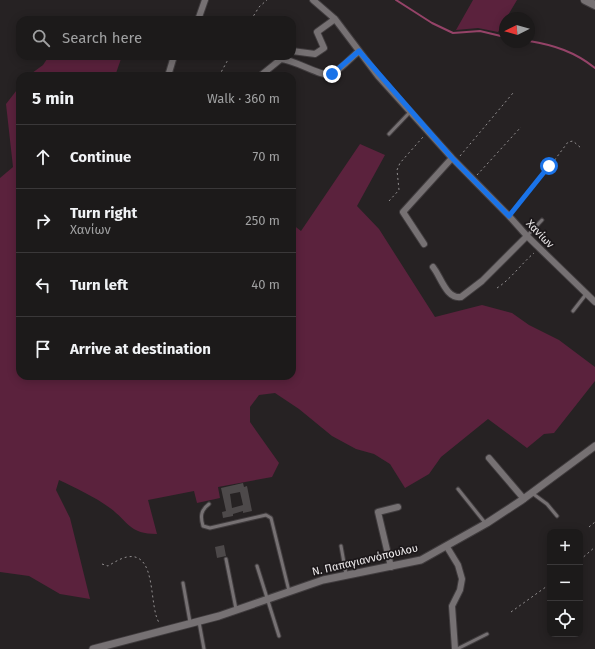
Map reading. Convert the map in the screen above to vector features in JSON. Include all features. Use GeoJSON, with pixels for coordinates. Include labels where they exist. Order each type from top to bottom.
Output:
{"type":"FeatureCollection","features":[{"type":"Feature","properties":{"kind":"main road"},"geometry":{"type":"LineString","coordinates":[[585,0],[595,5]]}},
{"type":"Feature","properties":{"kind":"street"},"geometry":{"type":"LineString","coordinates":[[199,16],[205,0]]}},
{"type":"Feature","properties":{"kind":"street","name":"Χανίων"},"geometry":{"type":"LineString","coordinates":[[313,0],[335,19],[359,51],[454,160],[474,179],[527,236],[595,302]]}},
{"type":"Feature","properties":{"kind":"street"},"geometry":{"type":"LineString","coordinates":[[296,52],[315,54],[324,48],[317,32],[335,19]]}},
{"type":"Feature","properties":{"kind":"street"},"geometry":{"type":"LineString","coordinates":[[292,60],[324,75],[332,74],[359,51]]}},
{"type":"Feature","properties":{"kind":"street"},"geometry":{"type":"LineString","coordinates":[[169,72],[173,60]]}},
{"type":"Feature","properties":{"kind":"street"},"geometry":{"type":"LineString","coordinates":[[265,72],[281,60]]}},
{"type":"Feature","properties":{"kind":"street"},"geometry":{"type":"LineString","coordinates":[[424,244],[403,212],[454,160]]}},
{"type":"Feature","properties":{"kind":"street"},"geometry":{"type":"LineString","coordinates":[[433,267],[441,276],[449,293],[461,297],[482,281],[527,236]]}},
{"type":"Feature","properties":{"kind":"street","name":"Ν. Παπαγιαννόπουλου"},"geometry":{"type":"LineString","coordinates":[[93,649],[236,611],[289,591],[346,574],[391,567],[421,560],[447,547],[486,524],[524,499],[595,446]]}},
{"type":"Feature","properties":{"kind":"street"},"geometry":{"type":"LineString","coordinates":[[489,458],[524,499]]}},
{"type":"Feature","properties":{"kind":"street"},"geometry":{"type":"LineString","coordinates":[[391,567],[378,512],[398,507]]}},
{"type":"Feature","properties":{"kind":"street"},"geometry":{"type":"LineString","coordinates":[[447,547],[458,565],[462,578],[460,590],[452,606],[456,649]]}},
{"type":"Feature","properties":{"kind":"lane"},"geometry":{"type":"LineString","coordinates":[[389,134],[411,111]]}},
{"type":"Feature","properties":{"kind":"lane"},"geometry":{"type":"LineString","coordinates":[[527,236],[542,220]]}},
{"type":"Feature","properties":{"kind":"lane"},"geometry":{"type":"LineString","coordinates":[[573,311],[587,293]]}},
{"type":"Feature","properties":{"kind":"lane"},"geometry":{"type":"LineString","coordinates":[[458,489],[486,524]]}},
{"type":"Feature","properties":{"kind":"lane"},"geometry":{"type":"LineString","coordinates":[[532,493],[547,504],[557,516]]}},
{"type":"Feature","properties":{"kind":"lane"},"geometry":{"type":"LineString","coordinates":[[209,504],[203,508],[200,518],[202,526],[210,528],[266,515],[272,518],[289,591]]}},
{"type":"Feature","properties":{"kind":"lane"},"geometry":{"type":"LineString","coordinates":[[341,546],[346,574]]}},
{"type":"Feature","properties":{"kind":"lane"},"geometry":{"type":"LineString","coordinates":[[226,559],[236,611]]}},
{"type":"Feature","properties":{"kind":"lane"},"geometry":{"type":"LineString","coordinates":[[257,566],[266,599],[279,636]]}},
{"type":"Feature","properties":{"kind":"lane"},"geometry":{"type":"LineString","coordinates":[[183,583],[190,622]]}},
{"type":"Feature","properties":{"kind":"lane"},"geometry":{"type":"LineString","coordinates":[[198,621],[204,649]]}},
{"type":"Feature","properties":{"kind":"lane"},"geometry":{"type":"LineString","coordinates":[[456,649],[487,634]]}},
{"type":"Feature","properties":{"kind":"path"},"geometry":{"type":"LineString","coordinates":[[253,16],[259,7],[267,0]]}},
{"type":"Feature","properties":{"kind":"path"},"geometry":{"type":"LineString","coordinates":[[221,72],[228,60]]}},
{"type":"Feature","properties":{"kind":"path"},"geometry":{"type":"LineString","coordinates":[[454,160],[513,93]]}},
{"type":"Feature","properties":{"kind":"path"},"geometry":{"type":"LineString","coordinates":[[474,179],[521,127]]}},
{"type":"Feature","properties":{"kind":"path"},"geometry":{"type":"LineString","coordinates":[[389,201],[399,190],[397,170],[400,163],[417,142],[430,131]]}},
{"type":"Feature","properties":{"kind":"path"},"geometry":{"type":"LineString","coordinates":[[509,216],[536,185],[568,142],[573,141],[582,148]]}},
{"type":"Feature","properties":{"kind":"path"},"geometry":{"type":"LineString","coordinates":[[497,288],[504,284],[517,268],[540,249]]}},
{"type":"Feature","properties":{"kind":"path"},"geometry":{"type":"LineString","coordinates":[[589,527],[595,522]]}},
{"type":"Feature","properties":{"kind":"path"},"geometry":{"type":"LineString","coordinates":[[583,558],[595,548]]}},
{"type":"Feature","properties":{"kind":"path"},"geometry":{"type":"LineString","coordinates":[[102,564],[104,566],[108,566],[126,556],[133,557],[145,563],[149,572],[156,620],[164,629]]}},
{"type":"Feature","properties":{"kind":"path"},"geometry":{"type":"LineString","coordinates":[[511,612],[547,586]]}},
{"type":"Feature","properties":{"kind":"shaded area"},"geometry":{"type":"Polygon","coordinates":[[[473,0],[517,0],[510,12],[499,12],[498,32],[478,28],[456,30],[473,0]]]}},
{"type":"Feature","properties":{"kind":"shaded area"},"geometry":{"type":"Polygon","coordinates":[[[46,60],[121,60],[116,72],[33,72],[43,65],[46,60]]]}},
{"type":"Feature","properties":{"kind":"shaded area"},"geometry":{"type":"Polygon","coordinates":[[[16,91],[16,380],[296,380],[296,227],[301,231],[360,144],[385,155],[357,206],[379,229],[435,317],[482,305],[512,313],[529,325],[559,340],[595,367],[595,381],[554,433],[544,434],[527,448],[488,419],[441,457],[429,474],[405,488],[390,464],[374,454],[356,449],[332,436],[299,409],[275,393],[259,395],[250,407],[250,422],[279,463],[272,477],[218,487],[220,498],[197,503],[194,491],[148,500],[157,534],[141,532],[135,529],[104,504],[59,480],[56,490],[70,518],[90,599],[60,594],[29,576],[0,572],[0,178],[13,167],[6,104],[16,91]]]}},
{"type":"Feature","properties":{"kind":"building"},"geometry":{"type":"Polygon","coordinates":[[[243,483],[244,487],[247,486],[252,511],[243,513],[243,511],[233,514],[233,516],[223,518],[222,512],[226,511],[221,488],[243,483]],[[240,492],[230,494],[232,508],[243,505],[240,492]]]}},
{"type":"Feature","properties":{"kind":"building"},"geometry":{"type":"Polygon","coordinates":[[[224,545],[226,556],[217,558],[215,547],[224,545]]]}},
{"type":"Feature","properties":{"kind":"waterway"},"geometry":{"type":"LineString","coordinates":[[396,0],[432,23],[453,33],[480,31],[499,36]]}},
{"type":"Feature","properties":{"kind":"waterway"},"geometry":{"type":"LineString","coordinates":[[535,42],[572,53],[595,68]]}},
{"type":"Feature","properties":{"kind":"route"},"geometry":{"type":"LineString","coordinates":[[332,74],[359,51],[378,76],[428,129],[452,158],[509,216],[536,185],[549,166]]}}]}
